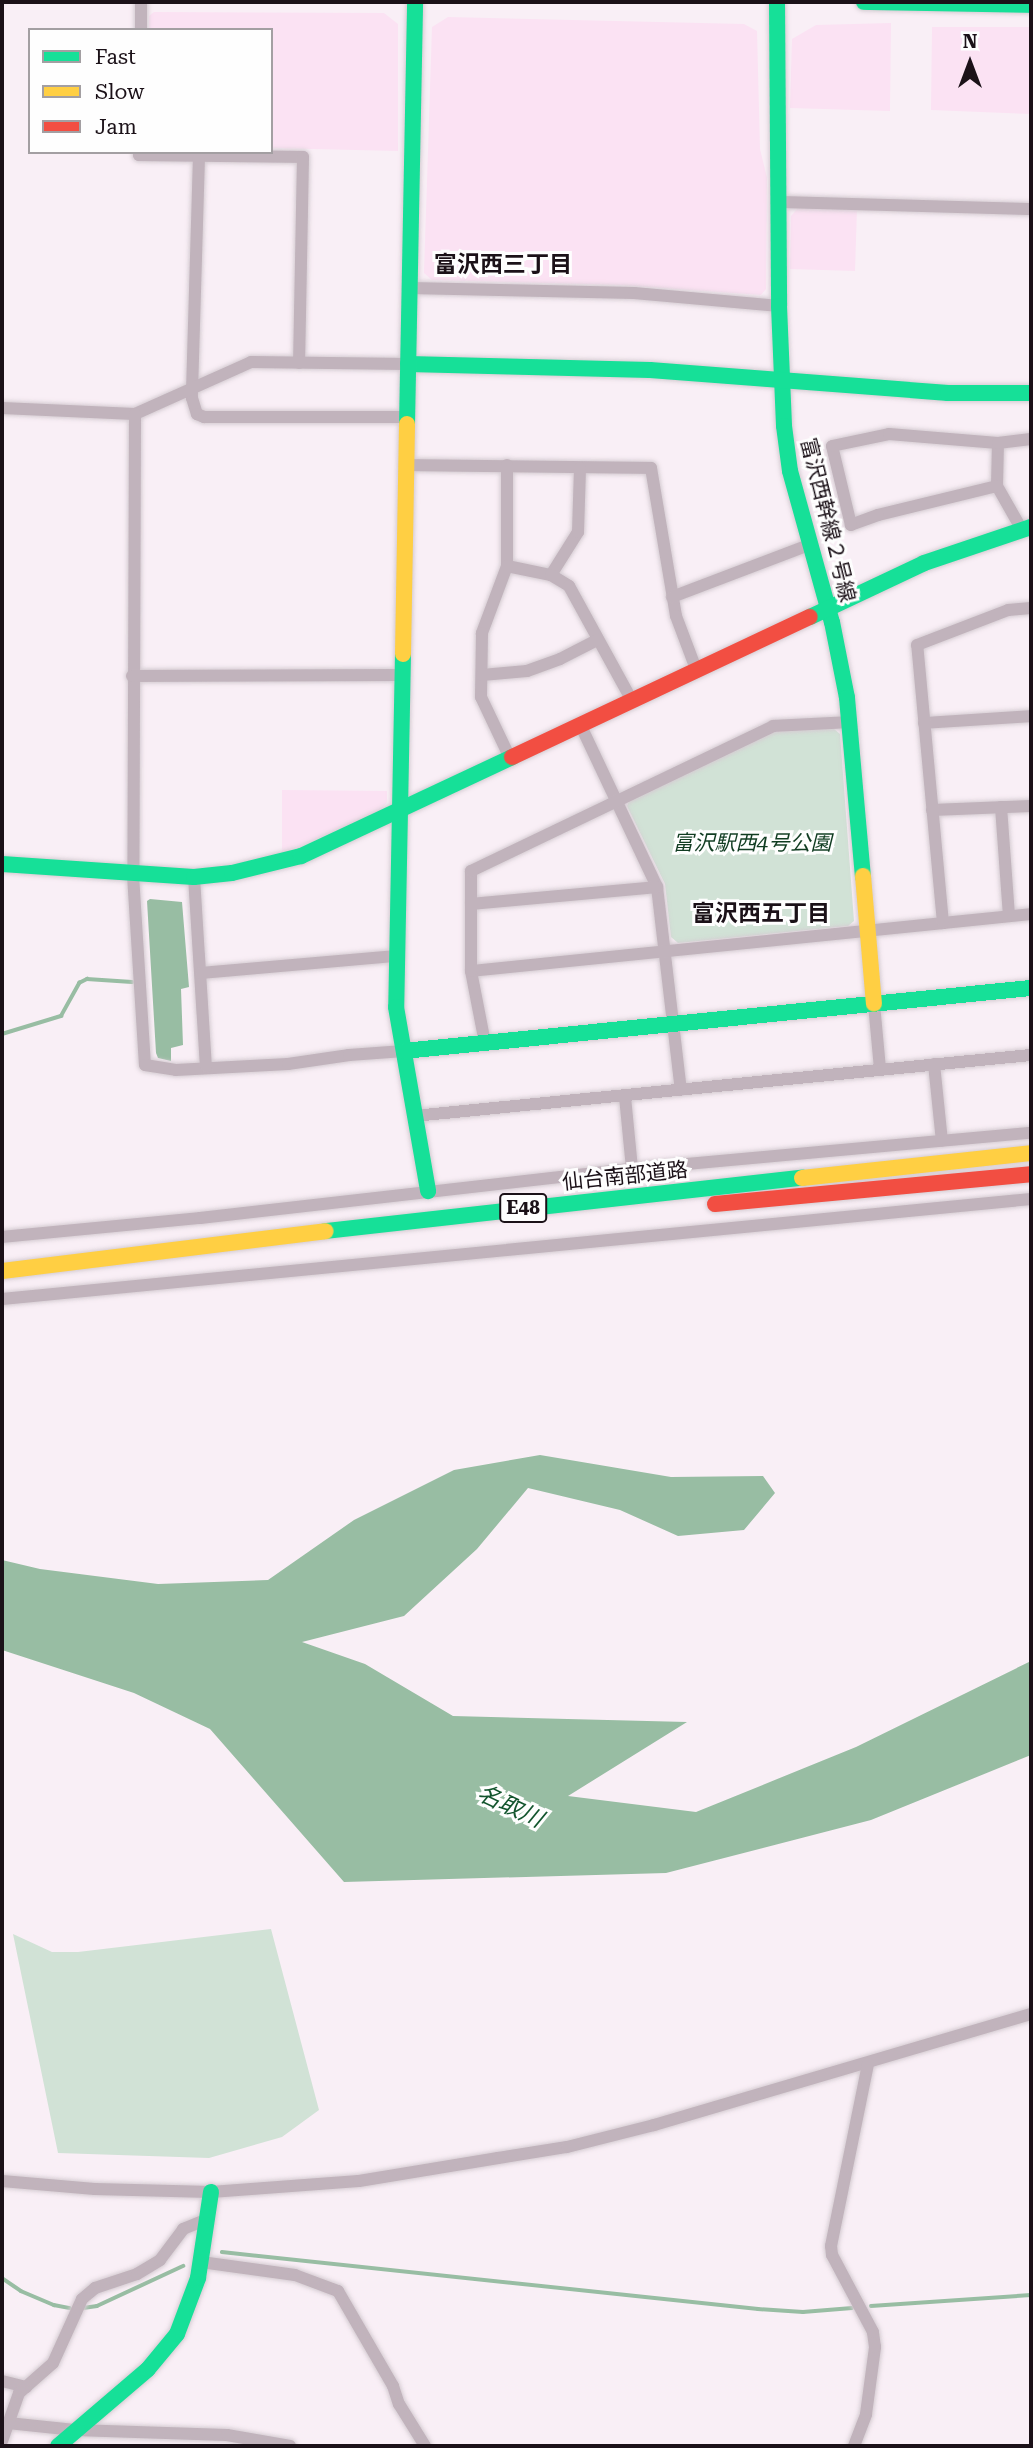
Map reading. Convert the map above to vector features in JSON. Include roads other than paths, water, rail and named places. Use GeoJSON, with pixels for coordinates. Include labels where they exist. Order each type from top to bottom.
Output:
{"type":"FeatureCollection","features":[{"type":"Feature","properties":{"kind":"main road"},"geometry":{"type":"LineString","coordinates":[[415,2],[396,1007],[428,1191]]}},
{"type":"Feature","properties":{"kind":"main road","name":"富沢西幹線２号線"},"geometry":{"type":"LineString","coordinates":[[777,2],[781,379],[790,471],[828,607],[850,722],[874,1004]]}},
{"type":"Feature","properties":{"kind":"main road"},"geometry":{"type":"LineString","coordinates":[[864,2],[1031,5]]}},
{"type":"Feature","properties":{"kind":"main road"},"geometry":{"type":"LineString","coordinates":[[408,363],[569,366],[948,393],[1031,393]]}},
{"type":"Feature","properties":{"kind":"main road"},"geometry":{"type":"LineString","coordinates":[[2,864],[133,875],[194,877],[232,873],[300,856],[924,563],[1027,528]]}},
{"type":"Feature","properties":{"kind":"main road"},"geometry":{"type":"LineString","coordinates":[[404,1051],[1031,988]]}},
{"type":"Feature","properties":{"kind":"main road","name":"仙台南部道路"},"geometry":{"type":"LineString","coordinates":[[8,1270],[476,1213],[1031,1153]]}},
{"type":"Feature","properties":{"kind":"main road","name":"仙台南部道路"},"geometry":{"type":"LineString","coordinates":[[8,1270],[169,1258],[1031,1174]]}},
{"type":"Feature","properties":{"kind":"main road"},"geometry":{"type":"LineString","coordinates":[[58,2446],[148,2369],[177,2333],[190,2303],[201,2262],[211,2192]]}},
{"type":"Feature","properties":{"kind":"street"},"geometry":{"type":"LineString","coordinates":[[141,2],[141,28]]}},
{"type":"Feature","properties":{"kind":"street"},"geometry":{"type":"LineString","coordinates":[[139,154],[303,157],[299,363]]}},
{"type":"Feature","properties":{"kind":"street"},"geometry":{"type":"LineString","coordinates":[[199,156],[193,408],[204,417],[407,417]]}},
{"type":"Feature","properties":{"kind":"street"},"geometry":{"type":"LineString","coordinates":[[779,202],[1031,209]]}},
{"type":"Feature","properties":{"kind":"street"},"geometry":{"type":"LineString","coordinates":[[410,288],[634,293],[779,306]]}},
{"type":"Feature","properties":{"kind":"street"},"geometry":{"type":"LineString","coordinates":[[2,408],[135,414],[251,362],[408,363]]}},
{"type":"Feature","properties":{"kind":"street"},"geometry":{"type":"LineString","coordinates":[[135,414],[133,875],[145,1065],[176,1070],[288,1064],[349,1055],[404,1051]]}},
{"type":"Feature","properties":{"kind":"street"},"geometry":{"type":"LineString","coordinates":[[997,486],[878,515],[851,525],[832,446],[889,434],[998,443],[1031,439]]}},
{"type":"Feature","properties":{"kind":"street"},"geometry":{"type":"LineString","coordinates":[[998,443],[997,486],[1027,528]]}},
{"type":"Feature","properties":{"kind":"street"},"geometry":{"type":"LineString","coordinates":[[406,465],[652,468],[672,597],[696,669]]}},
{"type":"Feature","properties":{"kind":"street"},"geometry":{"type":"LineString","coordinates":[[507,466],[507,566],[482,633],[481,697],[510,758]]}},
{"type":"Feature","properties":{"kind":"street"},"geometry":{"type":"LineString","coordinates":[[551,575],[578,532],[580,468]]}},
{"type":"Feature","properties":{"kind":"street"},"geometry":{"type":"LineString","coordinates":[[672,597],[809,545]]}},
{"type":"Feature","properties":{"kind":"street"},"geometry":{"type":"LineString","coordinates":[[507,566],[551,575],[569,586],[631,699]]}},
{"type":"Feature","properties":{"kind":"street"},"geometry":{"type":"LineString","coordinates":[[943,923],[917,645],[1008,610],[1031,608]]}},
{"type":"Feature","properties":{"kind":"street"},"geometry":{"type":"LineString","coordinates":[[482,675],[527,671],[560,659],[597,640]]}},
{"type":"Feature","properties":{"kind":"street"},"geometry":{"type":"LineString","coordinates":[[132,676],[402,675]]}},
{"type":"Feature","properties":{"kind":"street"},"geometry":{"type":"LineString","coordinates":[[924,723],[1031,716]]}},
{"type":"Feature","properties":{"kind":"street"},"geometry":{"type":"LineString","coordinates":[[485,1044],[471,971],[471,871],[773,726],[850,722]]}},
{"type":"Feature","properties":{"kind":"street"},"geometry":{"type":"LineString","coordinates":[[580,724],[657,887],[681,1090]]}},
{"type":"Feature","properties":{"kind":"street"},"geometry":{"type":"LineString","coordinates":[[932,810],[1031,806]]}},
{"type":"Feature","properties":{"kind":"street"},"geometry":{"type":"LineString","coordinates":[[1001,807],[1009,915]]}},
{"type":"Feature","properties":{"kind":"street"},"geometry":{"type":"LineString","coordinates":[[194,877],[206,1067]]}},
{"type":"Feature","properties":{"kind":"street"},"geometry":{"type":"LineString","coordinates":[[471,904],[657,887]]}},
{"type":"Feature","properties":{"kind":"street"},"geometry":{"type":"LineString","coordinates":[[471,971],[1031,914]]}},
{"type":"Feature","properties":{"kind":"street"},"geometry":{"type":"LineString","coordinates":[[201,973],[396,956]]}},
{"type":"Feature","properties":{"kind":"street"},"geometry":{"type":"LineString","coordinates":[[874,1004],[880,1069]]}},
{"type":"Feature","properties":{"kind":"street"},"geometry":{"type":"LineString","coordinates":[[414,1116],[1031,1055]]}},
{"type":"Feature","properties":{"kind":"street"},"geometry":{"type":"LineString","coordinates":[[934,1064],[942,1141]]}},
{"type":"Feature","properties":{"kind":"street"},"geometry":{"type":"LineString","coordinates":[[625,1097],[632,1169]]}},
{"type":"Feature","properties":{"kind":"street"},"geometry":{"type":"LineString","coordinates":[[2,1237],[632,1169],[1031,1133]]}},
{"type":"Feature","properties":{"kind":"street"},"geometry":{"type":"LineString","coordinates":[[2,1299],[1031,1199]]}},
{"type":"Feature","properties":{"kind":"street"},"geometry":{"type":"LineString","coordinates":[[2,2181],[95,2189],[211,2192],[359,2180],[567,2147],[869,2064],[970,2030],[1031,2014]]}},
{"type":"Feature","properties":{"kind":"street"},"geometry":{"type":"LineString","coordinates":[[854,2446],[866,2414],[875,2347],[873,2332],[832,2255],[831,2246],[869,2064]]}},
{"type":"Feature","properties":{"kind":"street"},"geometry":{"type":"LineString","coordinates":[[2,2441],[19,2393],[53,2363],[82,2299],[95,2288],[137,2274],[160,2260],[183,2229],[208,2219]]}},
{"type":"Feature","properties":{"kind":"street"},"geometry":{"type":"LineString","coordinates":[[201,2262],[295,2274],[338,2291],[393,2386],[399,2404],[425,2446]]}},
{"type":"Feature","properties":{"kind":"street"},"geometry":{"type":"LineString","coordinates":[[2,2381],[26,2387]]}},
{"type":"Feature","properties":{"kind":"street"},"geometry":{"type":"LineString","coordinates":[[8,2423],[75,2430],[226,2435],[290,2446]]}},
{"type":"Feature","properties":{"kind":"water"},"geometry":{"type":"Polygon","coordinates":[[[147,901],[182,902],[189,987],[181,989],[183,1045],[171,1048],[171,1061],[158,1058],[156,1053],[147,901]]]}},
{"type":"Feature","properties":{"kind":"water","name":"名取川"},"geometry":{"type":"Polygon","coordinates":[[[540,1455],[671,1477],[763,1476],[775,1493],[744,1530],[678,1536],[620,1510],[528,1488],[477,1549],[404,1616],[302,1642],[365,1664],[453,1716],[687,1722],[568,1796],[696,1812],[856,1747],[1031,1661],[1031,1755],[871,1820],[666,1873],[344,1882],[210,1729],[134,1693],[2,1650],[2,1560],[40,1569],[158,1584],[268,1580],[354,1520],[454,1470],[540,1455]]]}},
{"type":"Feature","properties":{"kind":"waterway"},"geometry":{"type":"LineString","coordinates":[[2,1034],[61,1016],[79,983],[87,979],[132,982]]}},
{"type":"Feature","properties":{"kind":"waterway"},"geometry":{"type":"LineString","coordinates":[[222,2252],[758,2309],[803,2312],[852,2308]]}},
{"type":"Feature","properties":{"kind":"waterway"},"geometry":{"type":"LineString","coordinates":[[83,2308],[97,2306],[183,2266]]}},
{"type":"Feature","properties":{"kind":"waterway"},"geometry":{"type":"LineString","coordinates":[[2,2278],[21,2291],[54,2305],[70,2308]]}},
{"type":"Feature","properties":{"kind":"waterway"},"geometry":{"type":"LineString","coordinates":[[871,2306],[1031,2295]]}},
{"type":"Feature","properties":{"kind":"district","name":"富沢西三丁目"},"geometry":{"type":"Point","coordinates":[503,265]}},
{"type":"Feature","properties":{"kind":"district","name":"富沢西五丁目"},"geometry":{"type":"Point","coordinates":[761,914]}},
{"type":"Feature","properties":{"kind":"park label","name":"富沢駅西4号公園"},"geometry":{"type":"Point","coordinates":[752,843]}}]}
